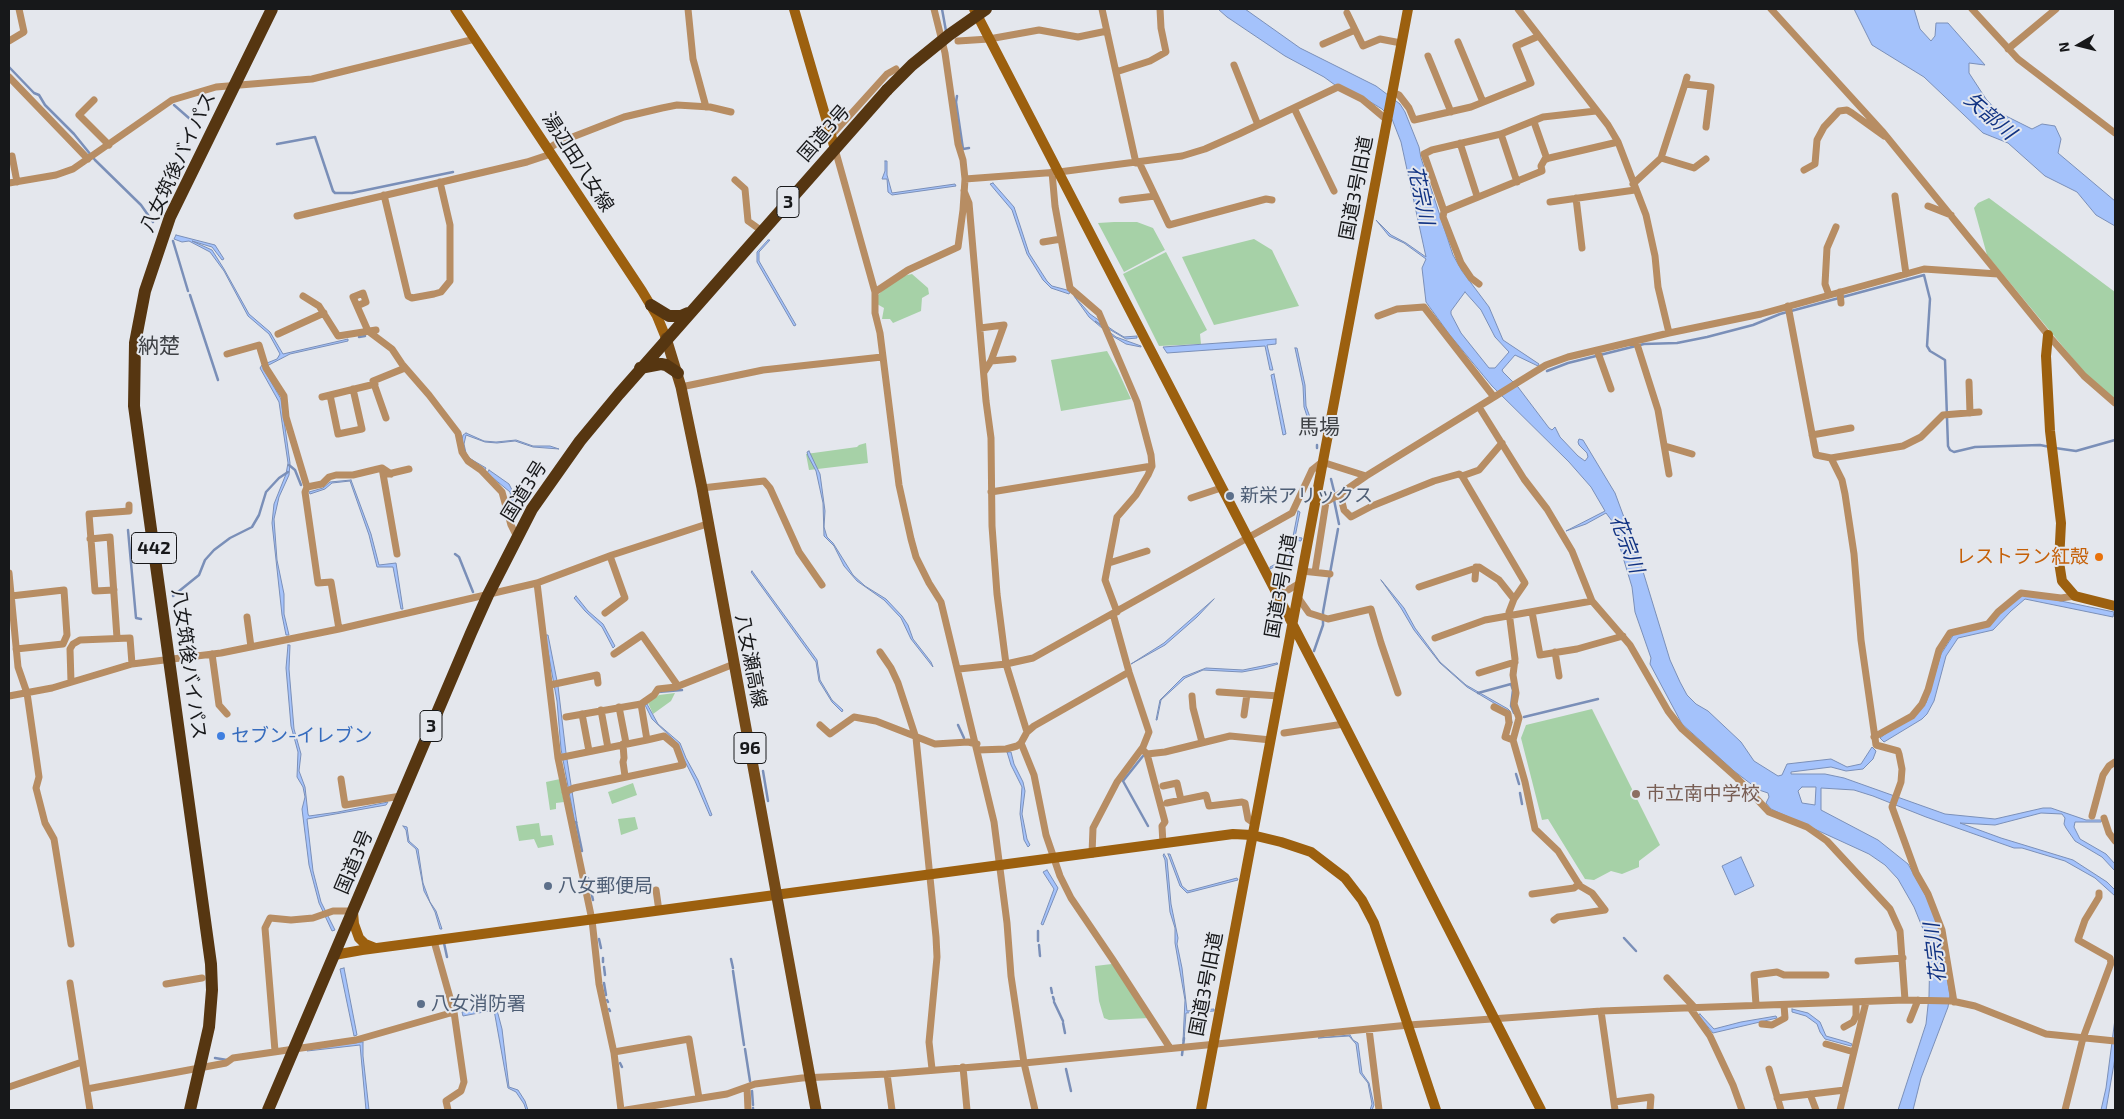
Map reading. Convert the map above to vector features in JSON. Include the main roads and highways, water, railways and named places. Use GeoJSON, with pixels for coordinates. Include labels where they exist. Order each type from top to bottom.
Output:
{"type":"FeatureCollection","features":[{"type":"Feature","properties":{"kind":"highway","name":"八女筑後バイパス"},"geometry":{"type":"LineString","coordinates":[[190,1110],[209,1027],[212,990],[211,964],[134,406],[135,342],[145,291],[170,217],[272,9]]}},
{"type":"Feature","properties":{"kind":"highway","name":"国道3号"},"geometry":{"type":"LineString","coordinates":[[268,1110],[488,595],[532,509],[580,441],[640,368],[886,90],[912,64],[949,34],[986,9]]}},
{"type":"Feature","properties":{"kind":"highway"},"geometry":{"type":"LineString","coordinates":[[650,305],[669,316],[681,316],[688,313]]}},
{"type":"Feature","properties":{"kind":"highway"},"geometry":{"type":"LineString","coordinates":[[640,368],[661,364],[670,367],[678,374]]}},
{"type":"Feature","properties":{"kind":"main road","name":"八女瀬高線"},"geometry":{"type":"LineString","coordinates":[[666,338],[682,387],[702,488],[816,1110]]}},
{"type":"Feature","properties":{"kind":"water","name":"花宗川"},"geometry":{"type":"Polygon","coordinates":[[[1218,9],[1245,9],[1300,48],[1376,86],[1400,104],[1419,147],[1453,255],[1462,271],[1489,307],[1503,340],[1539,364],[1538,366],[1515,355],[1502,370],[1503,372],[1518,387],[1549,428],[1552,430],[1555,427],[1560,437],[1585,461],[1588,457],[1587,453],[1578,442],[1579,439],[1583,440],[1615,493],[1638,555],[1670,660],[1680,682],[1687,695],[1696,704],[1708,711],[1741,742],[1754,761],[1778,776],[1782,775],[1787,764],[1831,759],[1847,767],[1861,764],[1872,747],[1876,751],[1873,759],[1863,769],[1846,771],[1831,767],[1791,772],[1791,774],[1825,774],[1844,778],[1945,814],[1995,819],[2043,808],[2051,808],[2086,820],[2102,820],[2101,822],[2075,822],[2074,827],[2080,839],[2106,854],[2115,864],[2115,871],[2102,857],[2075,841],[2064,824],[2065,818],[2062,814],[2041,813],[1995,825],[1960,823],[2073,860],[2107,882],[2115,890],[2115,896],[2095,878],[2065,861],[2022,848],[2014,848],[1854,790],[1821,788],[1821,810],[1878,840],[1908,864],[1927,898],[1938,925],[1950,995],[1948,1007],[1921,1078],[1913,1110],[1898,1110],[1926,1024],[1929,996],[1930,946],[1914,907],[1898,879],[1885,865],[1869,854],[1771,809],[1766,803],[1769,797],[1768,793],[1759,790],[1734,771],[1682,724],[1650,664],[1651,658],[1635,612],[1632,587],[1612,521],[1606,513],[1586,524],[1566,531],[1605,511],[1591,487],[1569,462],[1492,386],[1449,334],[1426,302],[1422,268],[1426,259],[1404,243],[1389,236],[1376,220],[1391,235],[1406,243],[1426,257],[1401,142],[1392,119],[1382,109],[1285,56],[1218,9]],[[1465,292],[1451,311],[1451,314],[1461,333],[1489,368],[1495,368],[1509,352],[1495,337],[1481,310],[1465,292]],[[1802,787],[1798,791],[1802,803],[1815,805],[1816,787],[1802,787]]]}},
{"type":"Feature","properties":{"kind":"water","name":"矢部川"},"geometry":{"type":"Polygon","coordinates":[[[1854,9],[1914,9],[1920,29],[1931,41],[1935,36],[1936,23],[1948,23],[1985,65],[1969,63],[1969,73],[1986,99],[1998,112],[2032,129],[2042,124],[2055,126],[2061,139],[2058,153],[2115,201],[2115,226],[2096,215],[2077,192],[2045,176],[2008,143],[1983,133],[1924,77],[1872,45],[1854,9]]]}},
{"type":"Feature","properties":{"kind":"water"},"geometry":{"type":"Polygon","coordinates":[[[885,161],[887,161],[887,175],[892,193],[955,184],[956,186],[892,195],[888,192],[887,179],[882,179],[885,171],[885,161]]]}},
{"type":"Feature","properties":{"kind":"water"},"geometry":{"type":"Polygon","coordinates":[[[993,183],[1014,207],[1029,253],[1047,281],[1052,286],[1067,290],[1070,292],[1069,294],[1051,288],[1043,280],[1027,254],[1012,210],[990,184],[993,183]]]}},
{"type":"Feature","properties":{"kind":"water"},"geometry":{"type":"Polygon","coordinates":[[[176,235],[215,245],[224,259],[222,260],[212,247],[192,241],[212,250],[249,314],[270,332],[283,354],[348,339],[348,341],[290,354],[263,368],[281,399],[290,463],[289,475],[279,497],[274,519],[277,560],[284,594],[284,614],[289,635],[286,635],[282,615],[272,523],[274,504],[286,474],[288,463],[279,402],[260,368],[262,365],[277,359],[280,354],[269,334],[248,316],[224,271],[210,252],[189,241],[182,242],[174,239],[176,235]]]}},
{"type":"Feature","properties":{"kind":"water"},"geometry":{"type":"Polygon","coordinates":[[[770,240],[759,252],[759,261],[796,325],[794,326],[757,262],[757,252],[770,240]]]}},
{"type":"Feature","properties":{"kind":"water"},"geometry":{"type":"Polygon","coordinates":[[[1074,296],[1090,314],[1114,331],[1124,337],[1137,336],[1137,338],[1126,339],[1095,321],[1116,337],[1141,347],[1126,344],[1109,334],[1089,317],[1074,296]]]}},
{"type":"Feature","properties":{"kind":"water"},"geometry":{"type":"Polygon","coordinates":[[[1276,339],[1276,344],[1267,345],[1273,370],[1270,370],[1265,346],[1167,353],[1163,347],[1276,339]]]}},
{"type":"Feature","properties":{"kind":"water"},"geometry":{"type":"Polygon","coordinates":[[[1295,348],[1297,348],[1305,385],[1306,406],[1316,434],[1313,435],[1304,407],[1303,386],[1295,348]]]}},
{"type":"Feature","properties":{"kind":"water"},"geometry":{"type":"Polygon","coordinates":[[[1274,374],[1286,434],[1283,435],[1271,375],[1274,374]]]}},
{"type":"Feature","properties":{"kind":"water"},"geometry":{"type":"Polygon","coordinates":[[[466,433],[484,441],[516,440],[533,446],[550,446],[559,449],[533,447],[515,441],[497,443],[485,442],[466,435],[464,444],[468,457],[466,455],[462,440],[463,435],[466,433]]]}},
{"type":"Feature","properties":{"kind":"water"},"geometry":{"type":"Polygon","coordinates":[[[809,451],[820,474],[825,511],[824,527],[827,537],[833,543],[853,575],[865,586],[886,599],[902,616],[908,625],[913,639],[933,667],[911,639],[901,618],[884,600],[857,581],[844,566],[834,546],[824,536],[823,503],[816,471],[808,456],[807,452],[809,451]]]}},
{"type":"Feature","properties":{"kind":"water"},"geometry":{"type":"Polygon","coordinates":[[[472,460],[486,468],[485,470],[472,460]]]}},
{"type":"Feature","properties":{"kind":"water"},"geometry":{"type":"Polygon","coordinates":[[[489,470],[509,484],[518,511],[514,519],[510,506],[512,502],[510,492],[487,473],[489,470]]]}},
{"type":"Feature","properties":{"kind":"water"},"geometry":{"type":"Polygon","coordinates":[[[351,480],[371,534],[379,565],[396,563],[403,609],[401,609],[393,567],[377,567],[369,535],[350,481],[332,483],[325,489],[310,494],[309,492],[323,488],[330,482],[351,480]]]}},
{"type":"Feature","properties":{"kind":"water"},"geometry":{"type":"Polygon","coordinates":[[[1298,511],[1300,512],[1295,537],[1302,538],[1301,541],[1294,540],[1291,557],[1270,569],[1270,567],[1289,557],[1298,511]]]}},
{"type":"Feature","properties":{"kind":"water"},"geometry":{"type":"Polygon","coordinates":[[[752,571],[817,660],[820,680],[832,700],[843,710],[842,712],[832,702],[819,681],[816,662],[752,571]]]}},
{"type":"Feature","properties":{"kind":"water"},"geometry":{"type":"Polygon","coordinates":[[[1381,580],[1404,608],[1415,628],[1440,662],[1466,685],[1508,709],[1510,711],[1512,723],[1509,712],[1467,687],[1440,663],[1414,630],[1381,580]]]}},
{"type":"Feature","properties":{"kind":"water"},"geometry":{"type":"Polygon","coordinates":[[[2027,594],[2114,612],[2113,617],[2025,599],[1993,630],[1958,638],[1946,656],[1934,701],[1927,714],[1884,742],[1880,738],[1926,703],[1941,654],[1954,634],[1984,627],[2021,596],[2027,594]]]}},
{"type":"Feature","properties":{"kind":"water"},"geometry":{"type":"Polygon","coordinates":[[[576,596],[588,611],[603,624],[615,646],[613,648],[602,627],[574,598],[576,596]]]}},
{"type":"Feature","properties":{"kind":"water"},"geometry":{"type":"Polygon","coordinates":[[[1214,599],[1165,645],[1131,664],[1164,643],[1214,599]]]}},
{"type":"Feature","properties":{"kind":"water"},"geometry":{"type":"Polygon","coordinates":[[[545,635],[548,635],[558,686],[577,823],[575,824],[561,749],[557,701],[545,635]]]}},
{"type":"Feature","properties":{"kind":"water"},"geometry":{"type":"Polygon","coordinates":[[[288,645],[290,645],[289,669],[294,729],[301,754],[299,771],[305,787],[309,816],[388,802],[386,805],[307,819],[313,871],[321,902],[335,930],[332,931],[319,903],[309,865],[302,809],[305,797],[303,787],[297,777],[298,752],[291,726],[286,668],[288,645]]]}},
{"type":"Feature","properties":{"kind":"water"},"geometry":{"type":"Polygon","coordinates":[[[1277,663],[1264,668],[1242,672],[1203,670],[1185,678],[1161,700],[1156,720],[1160,700],[1183,677],[1206,668],[1243,670],[1277,663]]]}},
{"type":"Feature","properties":{"kind":"water"},"geometry":{"type":"Polygon","coordinates":[[[647,704],[658,724],[680,743],[712,815],[710,816],[674,740],[652,719],[645,705],[647,704]]]}},
{"type":"Feature","properties":{"kind":"water"},"geometry":{"type":"Polygon","coordinates":[[[1007,752],[1011,752],[1025,791],[1022,814],[1030,845],[1028,847],[1024,840],[1020,814],[1022,787],[1007,752]]]}},
{"type":"Feature","properties":{"kind":"water"},"geometry":{"type":"Polygon","coordinates":[[[403,826],[407,827],[409,841],[418,849],[423,883],[430,902],[436,911],[442,929],[440,929],[435,912],[424,891],[416,849],[408,842],[406,830],[403,826]]]}},
{"type":"Feature","properties":{"kind":"water"},"geometry":{"type":"Polygon","coordinates":[[[1164,854],[1167,859],[1171,904],[1178,938],[1177,944],[1187,1011],[1214,1009],[1214,1011],[1186,1013],[1184,1041],[1185,1000],[1175,943],[1175,928],[1170,912],[1164,854]]]}},
{"type":"Feature","properties":{"kind":"water"},"geometry":{"type":"Polygon","coordinates":[[[1168,854],[1170,854],[1182,886],[1188,891],[1237,878],[1238,880],[1187,893],[1180,886],[1168,854]]]}},
{"type":"Feature","properties":{"kind":"water"},"geometry":{"type":"Polygon","coordinates":[[[1741,857],[1754,886],[1735,895],[1722,866],[1741,857]]]}},
{"type":"Feature","properties":{"kind":"water"},"geometry":{"type":"Polygon","coordinates":[[[1047,870],[1058,888],[1043,925],[1041,924],[1054,889],[1043,872],[1047,870]]]}},
{"type":"Feature","properties":{"kind":"water"},"geometry":{"type":"Polygon","coordinates":[[[344,968],[357,1035],[354,1036],[340,969],[344,968]]]}},
{"type":"Feature","properties":{"kind":"water"},"geometry":{"type":"Polygon","coordinates":[[[495,1006],[502,1029],[509,1087],[518,1090],[528,1110],[526,1110],[516,1092],[508,1088],[494,1010],[463,1016],[462,1012],[495,1006]]]}},
{"type":"Feature","properties":{"kind":"water"},"geometry":{"type":"Polygon","coordinates":[[[1792,1009],[1808,1013],[1820,1022],[1826,1036],[1852,1044],[1851,1046],[1825,1039],[1817,1024],[1806,1016],[1792,1012],[1792,1009]]]}},
{"type":"Feature","properties":{"kind":"water"},"geometry":{"type":"Polygon","coordinates":[[[1700,1014],[1714,1029],[1741,1022],[1776,1016],[1777,1018],[1713,1033],[1698,1015],[1700,1014]]]}},
{"type":"Feature","properties":{"kind":"water"},"geometry":{"type":"Polygon","coordinates":[[[2115,1019],[2115,1058],[2106,1110],[2101,1110],[2106,1088],[2115,1019]]]}},
{"type":"Feature","properties":{"kind":"water"},"geometry":{"type":"Polygon","coordinates":[[[1350,1035],[1358,1043],[1362,1073],[1369,1083],[1374,1105],[1372,1110],[1370,1110],[1372,1104],[1368,1083],[1360,1073],[1356,1044],[1349,1036],[1318,1038],[1350,1035]]]}},
{"type":"Feature","properties":{"kind":"water"},"geometry":{"type":"Polygon","coordinates":[[[363,1042],[369,1110],[366,1110],[360,1045],[307,1051],[307,1048],[363,1042]]]}},
{"type":"Feature","properties":{"kind":"waterway"},"geometry":{"type":"LineString","coordinates":[[942,9],[946,31]]}},
{"type":"Feature","properties":{"kind":"waterway"},"geometry":{"type":"LineString","coordinates":[[9,67],[34,93],[39,95],[45,105],[74,134],[95,160],[141,205],[153,222]]}},
{"type":"Feature","properties":{"kind":"waterway"},"geometry":{"type":"LineString","coordinates":[[957,96],[956,102],[963,149],[969,148]]}},
{"type":"Feature","properties":{"kind":"waterway"},"geometry":{"type":"LineString","coordinates":[[174,105],[198,126]]}},
{"type":"Feature","properties":{"kind":"waterway"},"geometry":{"type":"LineString","coordinates":[[277,144],[315,137],[335,193],[352,193],[453,172]]}},
{"type":"Feature","properties":{"kind":"waterway"},"geometry":{"type":"LineString","coordinates":[[173,241],[188,291]]}},
{"type":"Feature","properties":{"kind":"waterway"},"geometry":{"type":"LineString","coordinates":[[1547,371],[1568,363],[1644,344],[1677,343],[1707,337],[1753,325],[1780,314],[1924,275],[1930,299],[1927,346],[1930,351],[1945,360],[1948,446],[1950,450],[1954,452],[1975,447],[2040,445],[2050,447]]}},
{"type":"Feature","properties":{"kind":"waterway"},"geometry":{"type":"LineString","coordinates":[[190,295],[218,380]]}},
{"type":"Feature","properties":{"kind":"waterway"},"geometry":{"type":"LineString","coordinates":[[359,337],[365,336]]}},
{"type":"Feature","properties":{"kind":"waterway"},"geometry":{"type":"LineString","coordinates":[[2055,448],[2076,451],[2115,440]]}},
{"type":"Feature","properties":{"kind":"waterway"},"geometry":{"type":"LineString","coordinates":[[289,465],[295,470],[301,485]]}},
{"type":"Feature","properties":{"kind":"waterway"},"geometry":{"type":"LineString","coordinates":[[173,596],[199,575],[205,560],[214,550],[230,538],[252,527],[259,515],[266,492],[279,478],[288,472]]}},
{"type":"Feature","properties":{"kind":"waterway"},"geometry":{"type":"LineString","coordinates":[[1331,479],[1334,491]]}},
{"type":"Feature","properties":{"kind":"waterway"},"geometry":{"type":"LineString","coordinates":[[1334,500],[1339,524]]}},
{"type":"Feature","properties":{"kind":"waterway"},"geometry":{"type":"LineString","coordinates":[[1314,651],[1323,625],[1323,612],[1338,529]]}},
{"type":"Feature","properties":{"kind":"waterway"},"geometry":{"type":"LineString","coordinates":[[128,530],[136,618],[141,619]]}},
{"type":"Feature","properties":{"kind":"waterway"},"geometry":{"type":"LineString","coordinates":[[455,554],[459,557],[473,592]]}},
{"type":"Feature","properties":{"kind":"waterway"},"geometry":{"type":"LineString","coordinates":[[1478,693],[1511,684],[1513,690],[1511,706],[1514,713]]}},
{"type":"Feature","properties":{"kind":"waterway"},"geometry":{"type":"LineString","coordinates":[[658,692],[682,690]]}},
{"type":"Feature","properties":{"kind":"waterway"},"geometry":{"type":"LineString","coordinates":[[1524,717],[1598,699]]}},
{"type":"Feature","properties":{"kind":"waterway"},"geometry":{"type":"LineString","coordinates":[[958,725],[964,738]]}},
{"type":"Feature","properties":{"kind":"waterway"},"geometry":{"type":"LineString","coordinates":[[1143,756],[1123,781],[1148,826]]}},
{"type":"Feature","properties":{"kind":"waterway"},"geometry":{"type":"LineString","coordinates":[[763,771],[768,801]]}},
{"type":"Feature","properties":{"kind":"waterway"},"geometry":{"type":"LineString","coordinates":[[1516,774],[1519,784]]}},
{"type":"Feature","properties":{"kind":"waterway"},"geometry":{"type":"LineString","coordinates":[[1520,793],[1522,804]]}},
{"type":"Feature","properties":{"kind":"waterway"},"geometry":{"type":"LineString","coordinates":[[576,822],[582,851]]}},
{"type":"Feature","properties":{"kind":"waterway"},"geometry":{"type":"LineString","coordinates":[[588,878],[593,900]]}},
{"type":"Feature","properties":{"kind":"waterway"},"geometry":{"type":"LineString","coordinates":[[1038,931],[1038,941]]}},
{"type":"Feature","properties":{"kind":"waterway"},"geometry":{"type":"LineString","coordinates":[[1624,938],[1636,951]]}},
{"type":"Feature","properties":{"kind":"waterway"},"geometry":{"type":"LineString","coordinates":[[599,939],[601,948]]}},
{"type":"Feature","properties":{"kind":"waterway"},"geometry":{"type":"LineString","coordinates":[[444,943],[447,957]]}},
{"type":"Feature","properties":{"kind":"waterway"},"geometry":{"type":"LineString","coordinates":[[1039,945],[1040,956]]}},
{"type":"Feature","properties":{"kind":"waterway"},"geometry":{"type":"LineString","coordinates":[[731,959],[733,968]]}},
{"type":"Feature","properties":{"kind":"waterway"},"geometry":{"type":"LineString","coordinates":[[604,967],[605,975]]}},
{"type":"Feature","properties":{"kind":"waterway"},"geometry":{"type":"LineString","coordinates":[[733,971],[744,1045]]}},
{"type":"Feature","properties":{"kind":"waterway"},"geometry":{"type":"LineString","coordinates":[[604,983],[606,995]]}},
{"type":"Feature","properties":{"kind":"waterway"},"geometry":{"type":"LineString","coordinates":[[1051,988],[1052,993]]}},
{"type":"Feature","properties":{"kind":"waterway"},"geometry":{"type":"LineString","coordinates":[[1054,1002],[1063,1021]]}},
{"type":"Feature","properties":{"kind":"waterway"},"geometry":{"type":"LineString","coordinates":[[1063,1023],[1065,1033]]}},
{"type":"Feature","properties":{"kind":"waterway"},"geometry":{"type":"LineString","coordinates":[[1182,1055],[1184,1038]]}},
{"type":"Feature","properties":{"kind":"waterway"},"geometry":{"type":"LineString","coordinates":[[745,1049],[750,1081]]}},
{"type":"Feature","properties":{"kind":"waterway"},"geometry":{"type":"LineString","coordinates":[[215,1058],[227,1060]]}},
{"type":"Feature","properties":{"kind":"waterway"},"geometry":{"type":"LineString","coordinates":[[620,1063],[622,1067]]}},
{"type":"Feature","properties":{"kind":"waterway"},"geometry":{"type":"LineString","coordinates":[[1066,1069],[1071,1091]]}},
{"type":"Feature","properties":{"kind":"waterway"},"geometry":{"type":"LineString","coordinates":[[752,1091],[753,1105]]}},
{"type":"Feature","properties":{"kind":"place","name":"新栄アリックス"},"geometry":{"type":"Point","coordinates":[1230,496]}},
{"type":"Feature","properties":{"kind":"place","name":"レストラン紅殻"},"geometry":{"type":"Point","coordinates":[2099,557]}},
{"type":"Feature","properties":{"kind":"place","name":"セブン-イレブン"},"geometry":{"type":"Point","coordinates":[221,736]}},
{"type":"Feature","properties":{"kind":"place","name":"市立南中学校"},"geometry":{"type":"Point","coordinates":[1636,794]}},
{"type":"Feature","properties":{"kind":"place","name":"八女郵便局"},"geometry":{"type":"Point","coordinates":[548,886]}},
{"type":"Feature","properties":{"kind":"place","name":"八女消防署"},"geometry":{"type":"Point","coordinates":[421,1004]}},
{"type":"Feature","properties":{"kind":"district","name":"納楚"},"geometry":{"type":"Point","coordinates":[159,346]}},
{"type":"Feature","properties":{"kind":"district","name":"馬場"},"geometry":{"type":"Point","coordinates":[1319,427]}}]}
